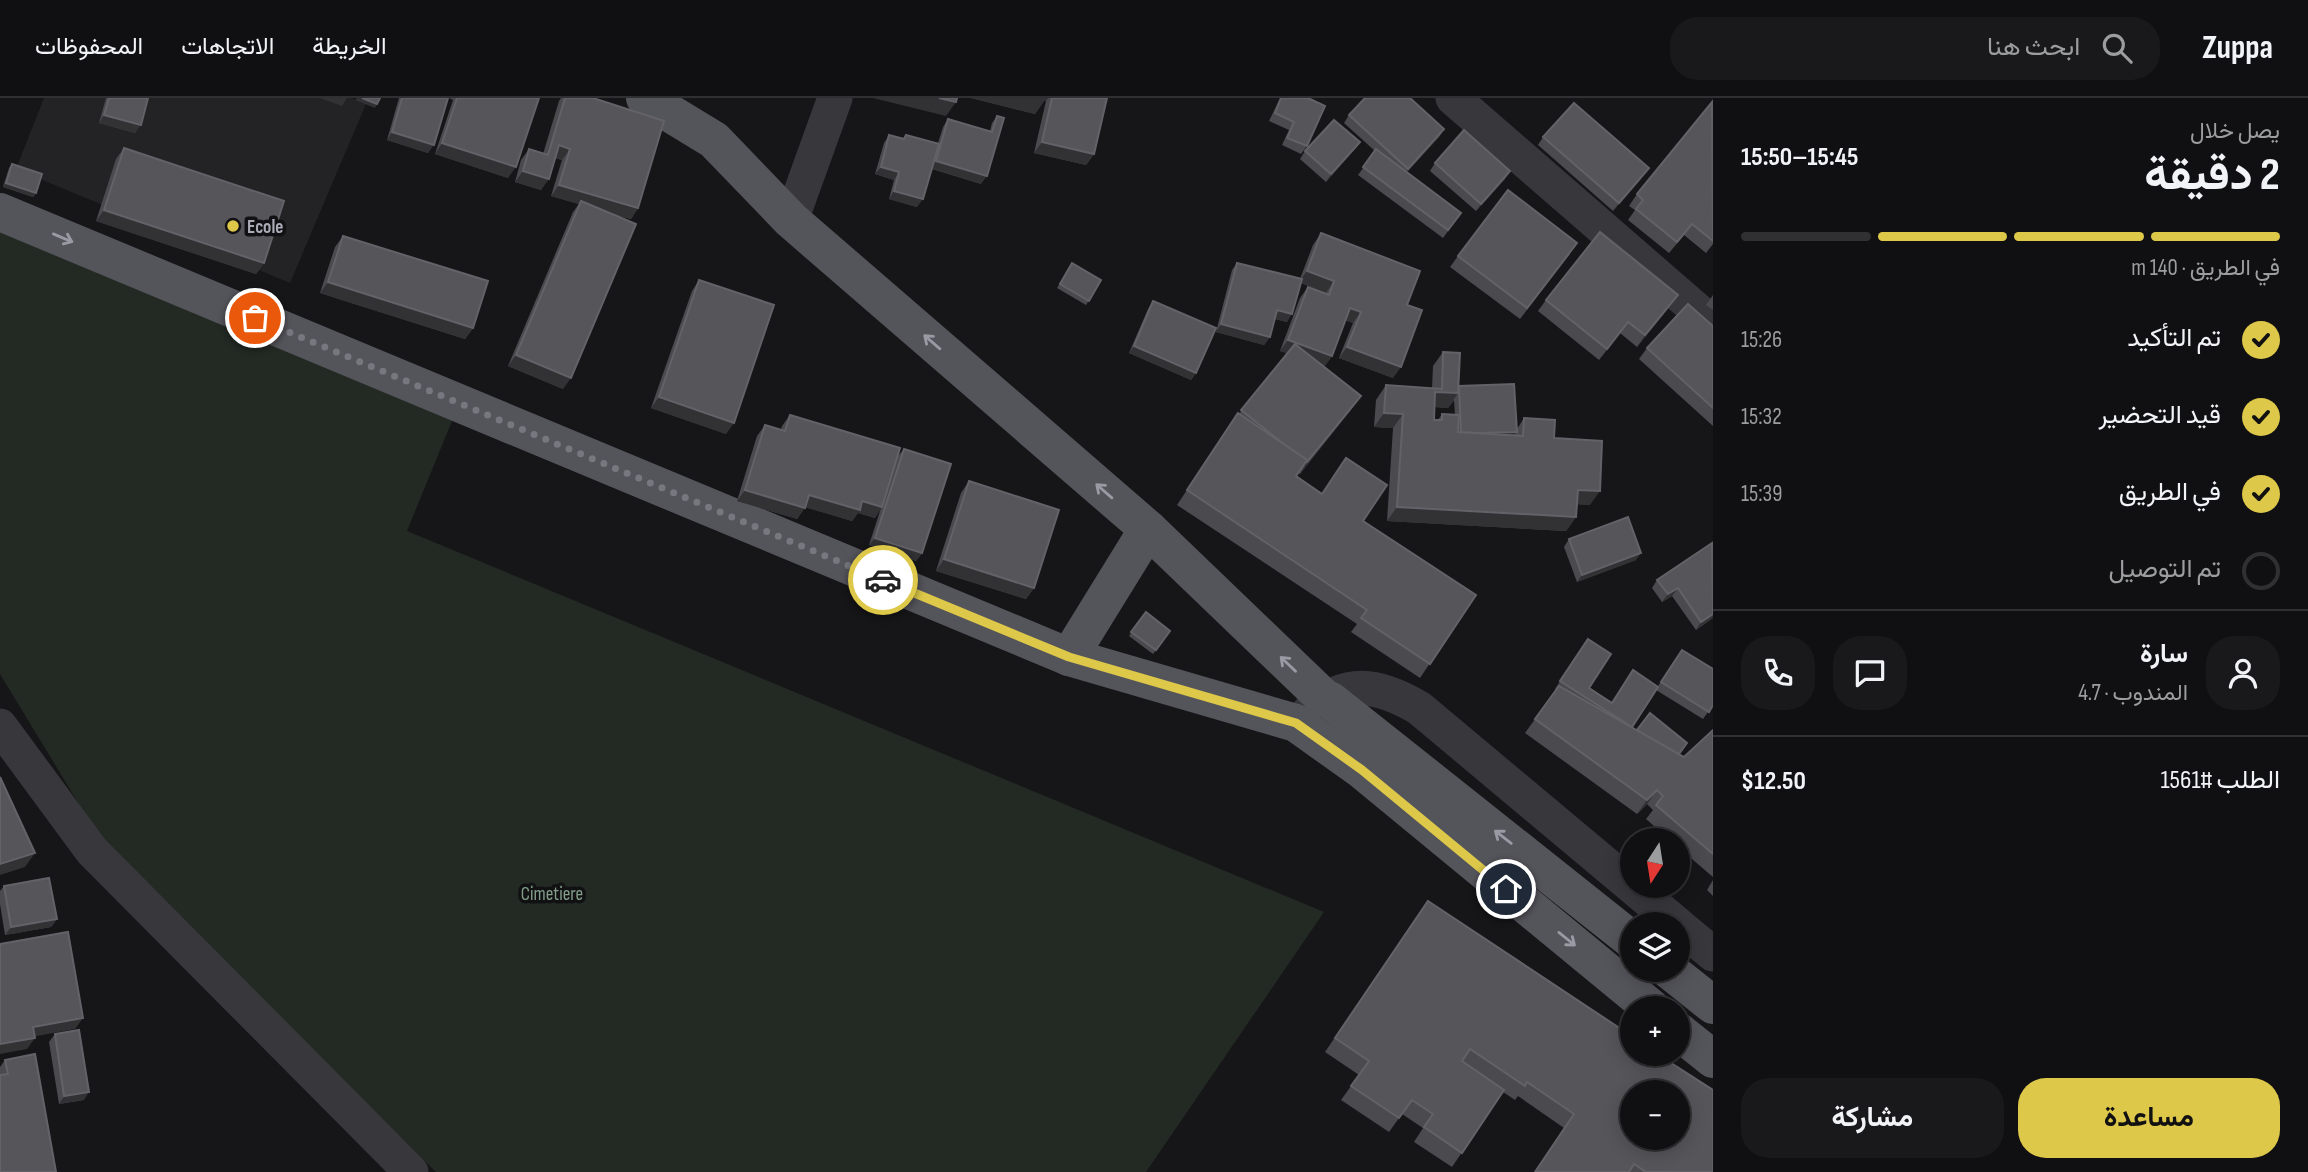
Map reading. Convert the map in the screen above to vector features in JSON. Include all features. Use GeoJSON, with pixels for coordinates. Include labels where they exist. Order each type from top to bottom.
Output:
{"type":"FeatureCollection","features":[{"type":"Feature","properties":{"kind":"main road"},"geometry":{"type":"LineString","coordinates":[[645,98],[714,140],[791,220],[1148,529],[1324,698],[1620,931]]}},
{"type":"Feature","properties":{"kind":"main road"},"geometry":{"type":"LineString","coordinates":[[0,212],[1069,657],[1296,723],[1362,770],[1636,996]]}},
{"type":"Feature","properties":{"kind":"main road"},"geometry":{"type":"LineString","coordinates":[[1069,657],[1148,529]]}},
{"type":"Feature","properties":{"kind":"main road"},"geometry":{"type":"LineString","coordinates":[[1685,982],[1713,1004]]}},
{"type":"Feature","properties":{"kind":"main road"},"geometry":{"type":"LineString","coordinates":[[1690,1041],[1713,1059]]}},
{"type":"Feature","properties":{"kind":"street"},"geometry":{"type":"LineString","coordinates":[[791,220],[835,98]]}},
{"type":"Feature","properties":{"kind":"street"},"geometry":{"type":"LineString","coordinates":[[1452,98],[1713,324]]}},
{"type":"Feature","properties":{"kind":"street"},"geometry":{"type":"LineString","coordinates":[[1296,723],[1324,698],[1362,686],[1399,696],[1419,708],[1662,912]]}},
{"type":"Feature","properties":{"kind":"street"},"geometry":{"type":"LineString","coordinates":[[0,726],[92,851],[411,1172]]}},
{"type":"Feature","properties":{"kind":"street"},"geometry":{"type":"LineString","coordinates":[[1690,935],[1713,954]]}},
{"type":"Feature","properties":{"kind":"shaded area","name":"Ecole"},"geometry":{"type":"Polygon","coordinates":[[[44,98],[352,98],[366,104],[290,283],[16,169],[44,98]]]}},
{"type":"Feature","properties":{"kind":"green space","name":"Cimetiere"},"geometry":{"type":"Polygon","coordinates":[[[0,224],[454,416],[407,531],[1324,912],[1146,1172],[436,1172],[102,842],[0,674],[0,224]]]}},
{"type":"Feature","properties":{"kind":"building"},"geometry":{"type":"Polygon","coordinates":[[[109,98],[148,98],[141,125],[104,115],[109,98]]]}},
{"type":"Feature","properties":{"kind":"building"},"geometry":{"type":"Polygon","coordinates":[[[362,98],[380,98],[377,104],[362,98]]]}},
{"type":"Feature","properties":{"kind":"building"},"geometry":{"type":"Polygon","coordinates":[[[402,98],[448,98],[434,145],[392,132],[402,98]]]}},
{"type":"Feature","properties":{"kind":"building"},"geometry":{"type":"Polygon","coordinates":[[[457,98],[539,98],[516,167],[442,143],[457,98]]]}},
{"type":"Feature","properties":{"kind":"building"},"geometry":{"type":"Polygon","coordinates":[[[565,98],[593,98],[664,121],[638,208],[559,185],[570,149],[559,145],[549,179],[523,171],[529,149],[548,155],[565,98]]]}},
{"type":"Feature","properties":{"kind":"building"},"geometry":{"type":"Polygon","coordinates":[[[939,98],[957,98],[956,102],[939,98]]]}},
{"type":"Feature","properties":{"kind":"building"},"geometry":{"type":"Polygon","coordinates":[[[1052,98],[1107,98],[1094,154],[1042,142],[1052,98]]]}},
{"type":"Feature","properties":{"kind":"building"},"geometry":{"type":"Polygon","coordinates":[[[1281,98],[1308,98],[1325,106],[1307,146],[1287,138],[1294,122],[1275,113],[1281,98]]]}},
{"type":"Feature","properties":{"kind":"building"},"geometry":{"type":"Polygon","coordinates":[[[1365,98],[1410,98],[1444,129],[1408,169],[1349,115],[1365,98]]]}},
{"type":"Feature","properties":{"kind":"building"},"geometry":{"type":"Polygon","coordinates":[[[1712,102],[1713,241],[1692,224],[1677,242],[1636,209],[1643,200],[1637,194],[1712,102]]]}},
{"type":"Feature","properties":{"kind":"building"},"geometry":{"type":"Polygon","coordinates":[[[1574,103],[1649,168],[1619,203],[1543,137],[1574,103]]]}},
{"type":"Feature","properties":{"kind":"building"},"geometry":{"type":"Polygon","coordinates":[[[997,116],[1004,118],[987,176],[936,161],[948,119],[992,132],[997,116]]]}},
{"type":"Feature","properties":{"kind":"building"},"geometry":{"type":"Polygon","coordinates":[[[1334,120],[1360,142],[1331,174],[1305,151],[1334,120]]]}},
{"type":"Feature","properties":{"kind":"building"},"geometry":{"type":"Polygon","coordinates":[[[1464,130],[1510,171],[1481,204],[1435,163],[1464,130]]]}},
{"type":"Feature","properties":{"kind":"building"},"geometry":{"type":"Polygon","coordinates":[[[889,135],[904,139],[906,135],[939,144],[923,199],[894,191],[899,172],[881,167],[889,135]]]}},
{"type":"Feature","properties":{"kind":"building"},"geometry":{"type":"Polygon","coordinates":[[[124,148],[284,201],[264,263],[104,210],[124,148]]]}},
{"type":"Feature","properties":{"kind":"building"},"geometry":{"type":"Polygon","coordinates":[[[1376,149],[1461,213],[1448,230],[1363,167],[1376,149]]]}},
{"type":"Feature","properties":{"kind":"building"},"geometry":{"type":"Polygon","coordinates":[[[12,164],[42,174],[36,193],[6,183],[12,164]]]}},
{"type":"Feature","properties":{"kind":"building"},"geometry":{"type":"Polygon","coordinates":[[[1508,190],[1577,243],[1527,308],[1458,256],[1508,190]]]}},
{"type":"Feature","properties":{"kind":"building"},"geometry":{"type":"Polygon","coordinates":[[[581,201],[636,224],[571,378],[516,355],[581,201]]]}},
{"type":"Feature","properties":{"kind":"building"},"geometry":{"type":"Polygon","coordinates":[[[1600,232],[1678,295],[1645,335],[1628,322],[1607,349],[1546,300],[1600,232]]]}},
{"type":"Feature","properties":{"kind":"building"},"geometry":{"type":"Polygon","coordinates":[[[1321,233],[1420,271],[1407,305],[1422,310],[1401,367],[1347,347],[1361,312],[1350,308],[1332,356],[1288,340],[1308,287],[1329,295],[1334,281],[1307,271],[1321,233]]]}},
{"type":"Feature","properties":{"kind":"building"},"geometry":{"type":"Polygon","coordinates":[[[343,236],[488,281],[473,328],[328,282],[343,236]]]}},
{"type":"Feature","properties":{"kind":"building"},"geometry":{"type":"Polygon","coordinates":[[[1072,263],[1101,280],[1089,301],[1060,284],[1072,263]]]}},
{"type":"Feature","properties":{"kind":"building"},"geometry":{"type":"Polygon","coordinates":[[[1237,263],[1302,279],[1292,314],[1277,310],[1270,337],[1221,324],[1237,263]]]}},
{"type":"Feature","properties":{"kind":"building"},"geometry":{"type":"Polygon","coordinates":[[[699,280],[774,305],[734,423],[659,397],[699,280]]]}},
{"type":"Feature","properties":{"kind":"building"},"geometry":{"type":"Polygon","coordinates":[[[1153,301],[1216,328],[1196,373],[1134,346],[1153,301]]]}},
{"type":"Feature","properties":{"kind":"building"},"geometry":{"type":"Polygon","coordinates":[[[1688,304],[1713,326],[1713,408],[1647,348],[1688,304]]]}},
{"type":"Feature","properties":{"kind":"building"},"geometry":{"type":"Polygon","coordinates":[[[1295,344],[1361,396],[1307,462],[1241,410],[1295,344]]]}},
{"type":"Feature","properties":{"kind":"building"},"geometry":{"type":"Polygon","coordinates":[[[1443,352],[1460,353],[1458,393],[1435,392],[1434,420],[1442,420],[1442,414],[1459,415],[1458,432],[1523,436],[1524,418],[1555,420],[1554,438],[1602,441],[1600,491],[1578,490],[1576,517],[1397,507],[1403,414],[1384,413],[1386,385],[1442,389],[1443,352]]]}},
{"type":"Feature","properties":{"kind":"building"},"geometry":{"type":"Polygon","coordinates":[[[1514,384],[1517,432],[1461,432],[1459,386],[1514,384]]]}},
{"type":"Feature","properties":{"kind":"building"},"geometry":{"type":"Polygon","coordinates":[[[1238,413],[1307,460],[1296,476],[1322,494],[1346,458],[1387,485],[1363,521],[1476,595],[1430,664],[1361,618],[1367,610],[1187,490],[1238,413]]]}},
{"type":"Feature","properties":{"kind":"building"},"geometry":{"type":"Polygon","coordinates":[[[790,415],[900,448],[882,507],[862,501],[860,510],[809,495],[805,508],[745,490],[765,425],[785,431],[790,415]]]}},
{"type":"Feature","properties":{"kind":"building"},"geometry":{"type":"Polygon","coordinates":[[[904,449],[951,464],[922,553],[875,538],[904,449]]]}},
{"type":"Feature","properties":{"kind":"building"},"geometry":{"type":"Polygon","coordinates":[[[969,481],[1059,510],[1034,588],[944,559],[969,481]]]}},
{"type":"Feature","properties":{"kind":"building"},"geometry":{"type":"Polygon","coordinates":[[[1628,517],[1641,553],[1582,575],[1569,539],[1628,517]]]}},
{"type":"Feature","properties":{"kind":"building"},"geometry":{"type":"Polygon","coordinates":[[[1712,543],[1713,614],[1701,622],[1678,588],[1668,594],[1657,580],[1712,543]]]}},
{"type":"Feature","properties":{"kind":"building"},"geometry":{"type":"Polygon","coordinates":[[[1146,612],[1170,631],[1156,650],[1131,632],[1146,612]]]}},
{"type":"Feature","properties":{"kind":"building"},"geometry":{"type":"Polygon","coordinates":[[[1588,639],[1611,654],[1589,688],[1612,703],[1633,670],[1658,687],[1632,727],[1560,681],[1588,639]]]}},
{"type":"Feature","properties":{"kind":"building"},"geometry":{"type":"Polygon","coordinates":[[[1682,650],[1713,669],[1713,705],[1709,712],[1661,682],[1682,650]]]}},
{"type":"Feature","properties":{"kind":"building"},"geometry":{"type":"Polygon","coordinates":[[[1559,686],[1684,757],[1713,730],[1713,854],[1690,834],[1690,828],[1683,828],[1656,805],[1663,796],[1657,790],[1647,800],[1535,719],[1559,686]]]}},
{"type":"Feature","properties":{"kind":"building"},"geometry":{"type":"Polygon","coordinates":[[[1650,713],[1687,743],[1679,754],[1637,730],[1650,713]]]}},
{"type":"Feature","properties":{"kind":"building"},"geometry":{"type":"Polygon","coordinates":[[[0,777],[35,853],[0,864],[0,777]]]}},
{"type":"Feature","properties":{"kind":"building"},"geometry":{"type":"Polygon","coordinates":[[[49,878],[57,919],[11,927],[4,886],[49,878]]]}},
{"type":"Feature","properties":{"kind":"building"},"geometry":{"type":"Polygon","coordinates":[[[1428,901],[1620,1028],[1620,1066],[1676,1066],[1713,1090],[1713,1172],[1646,1172],[1634,1164],[1629,1172],[1535,1172],[1574,1114],[1527,1082],[1525,1086],[1470,1049],[1462,1061],[1504,1090],[1462,1153],[1424,1127],[1433,1114],[1412,1100],[1399,1118],[1351,1086],[1369,1061],[1335,1038],[1428,901]]]}},
{"type":"Feature","properties":{"kind":"building"},"geometry":{"type":"Polygon","coordinates":[[[68,932],[83,1018],[33,1027],[35,1038],[0,1044],[0,944],[68,932]]]}},
{"type":"Feature","properties":{"kind":"building"},"geometry":{"type":"Polygon","coordinates":[[[79,1030],[89,1092],[64,1096],[55,1034],[79,1030]]]}},
{"type":"Feature","properties":{"kind":"building"},"geometry":{"type":"Polygon","coordinates":[[[35,1054],[56,1172],[0,1172],[0,1075],[8,1074],[5,1060],[35,1054]]]}},
{"type":"Feature","properties":{"kind":"way so far"},"geometry":{"type":"LineString","coordinates":[[255,318],[883,580]]}},
{"type":"Feature","properties":{"kind":"place","name":"Ecole"},"geometry":{"type":"Point","coordinates":[233,226]}},
{"type":"Feature","properties":{"kind":"route"},"geometry":{"type":"LineString","coordinates":[[883,580],[1069,657],[1296,723],[1362,770],[1506,889]]}}]}
